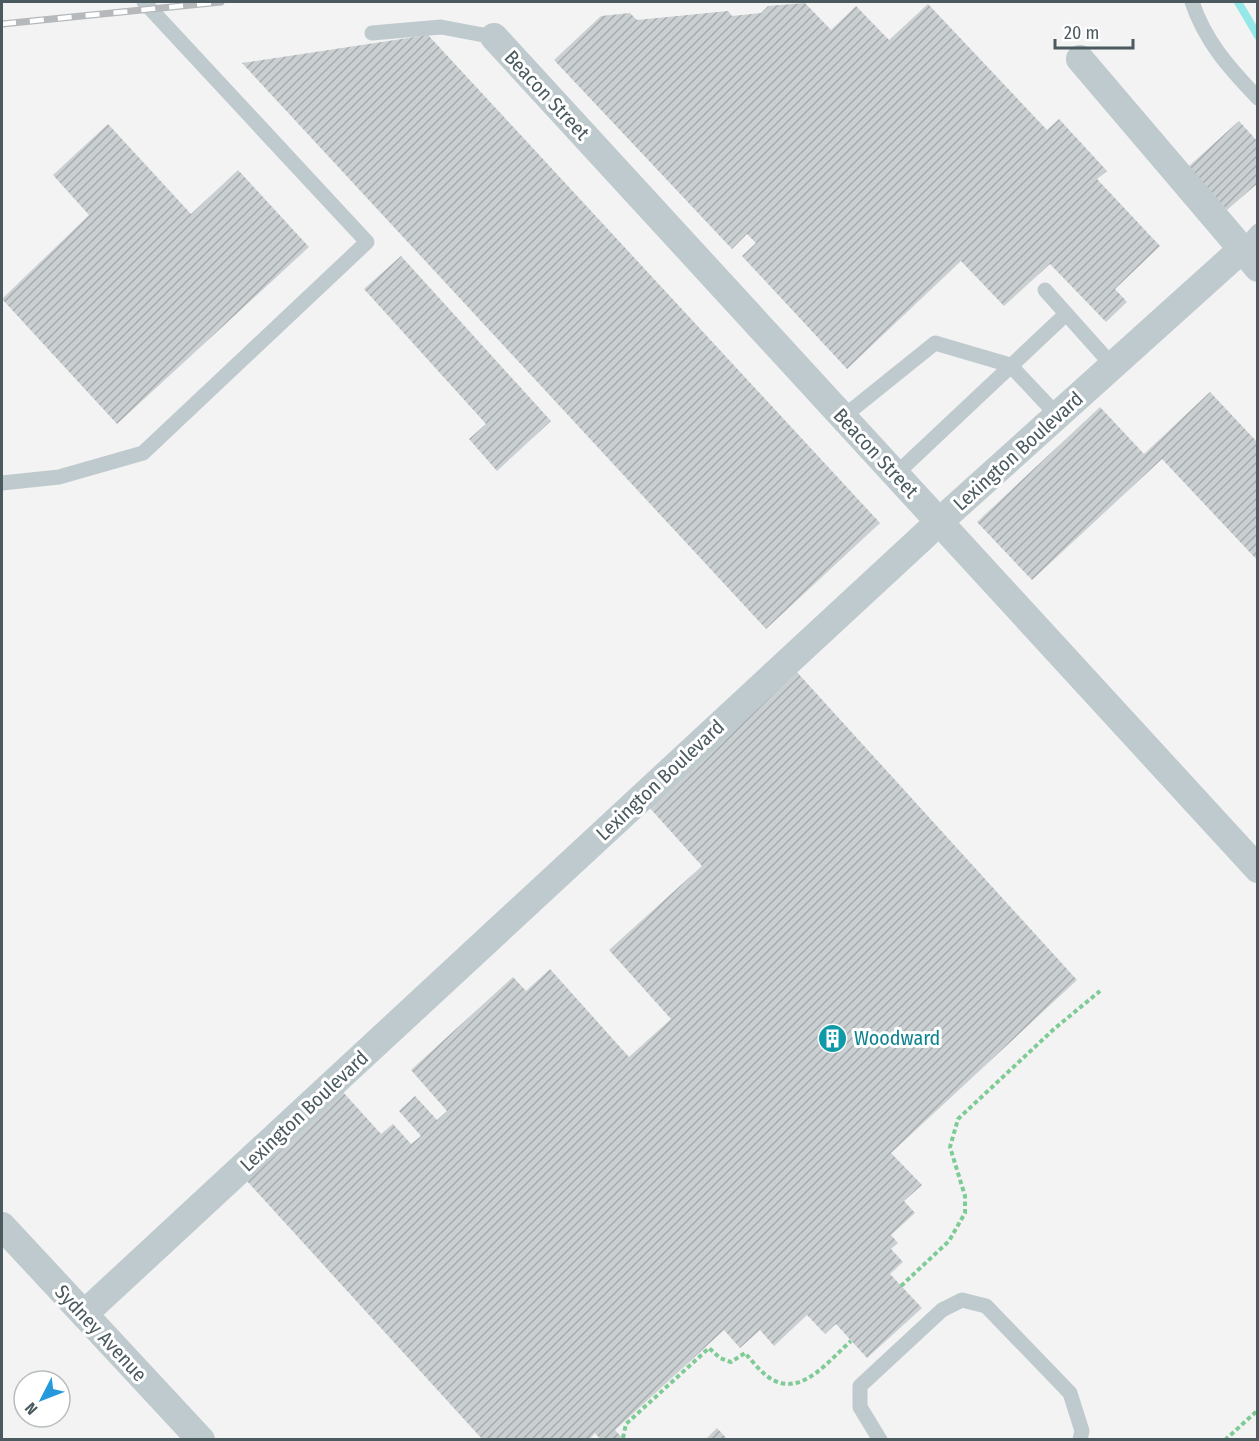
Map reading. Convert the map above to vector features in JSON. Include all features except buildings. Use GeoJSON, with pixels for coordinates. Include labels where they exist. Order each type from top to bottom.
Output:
{"type":"FeatureCollection","features":[{"type":"Feature","properties":{"kind":"street","name":"Beacon Street"},"geometry":{"type":"LineString","coordinates":[[494,37],[1257,869]]}},
{"type":"Feature","properties":{"kind":"street"},"geometry":{"type":"LineString","coordinates":[[1080,59],[1252,250]]}},
{"type":"Feature","properties":{"kind":"street","name":"Lexington Boulevard"},"geometry":{"type":"LineString","coordinates":[[84,1314],[939,522],[1112,365],[1252,250]]}},
{"type":"Feature","properties":{"kind":"street","name":"Sydney Avenue"},"geometry":{"type":"LineString","coordinates":[[2,1226],[201,1440]]}},
{"type":"Feature","properties":{"kind":"lane"},"geometry":{"type":"LineString","coordinates":[[2,483],[59,477],[143,453],[367,242],[144,2]]}},
{"type":"Feature","properties":{"kind":"lane"},"geometry":{"type":"LineString","coordinates":[[1192,2],[1200,24],[1220,57],[1257,98]]}},
{"type":"Feature","properties":{"kind":"lane"},"geometry":{"type":"LineString","coordinates":[[372,33],[441,27],[494,37]]}},
{"type":"Feature","properties":{"kind":"lane"},"geometry":{"type":"LineString","coordinates":[[1045,290],[1112,365]]}},
{"type":"Feature","properties":{"kind":"lane"},"geometry":{"type":"LineString","coordinates":[[896,475],[1066,314]]}},
{"type":"Feature","properties":{"kind":"lane"},"geometry":{"type":"LineString","coordinates":[[843,417],[935,343],[1010,365],[1057,415]]}},
{"type":"Feature","properties":{"kind":"lane"},"geometry":{"type":"LineString","coordinates":[[880,1440],[860,1407],[860,1386],[942,1310],[962,1300],[986,1306],[1070,1393],[1082,1431],[1080,1440]]}},
{"type":"Feature","properties":{"kind":"path"},"geometry":{"type":"LineString","coordinates":[[902,1286],[949,1241],[965,1213],[965,1196],[950,1147],[958,1119],[1054,1029],[1100,991]]}},
{"type":"Feature","properties":{"kind":"path"},"geometry":{"type":"LineString","coordinates":[[623,1438],[626,1424],[709,1348],[720,1358],[731,1362],[745,1353],[771,1379],[788,1386],[805,1382],[851,1341]]}},
{"type":"Feature","properties":{"kind":"path"},"geometry":{"type":"LineString","coordinates":[[1225,1440],[1257,1410]]}},
{"type":"Feature","properties":{"kind":"waterway"},"geometry":{"type":"LineString","coordinates":[[1238,2],[1258,36]]}},
{"type":"Feature","properties":{"kind":"railway"},"geometry":{"type":"LineString","coordinates":[[2,24],[221,2]]}},
{"type":"Feature","properties":{"kind":"place","name":"Woodward"},"geometry":{"type":"Point","coordinates":[833,1038]}}]}
